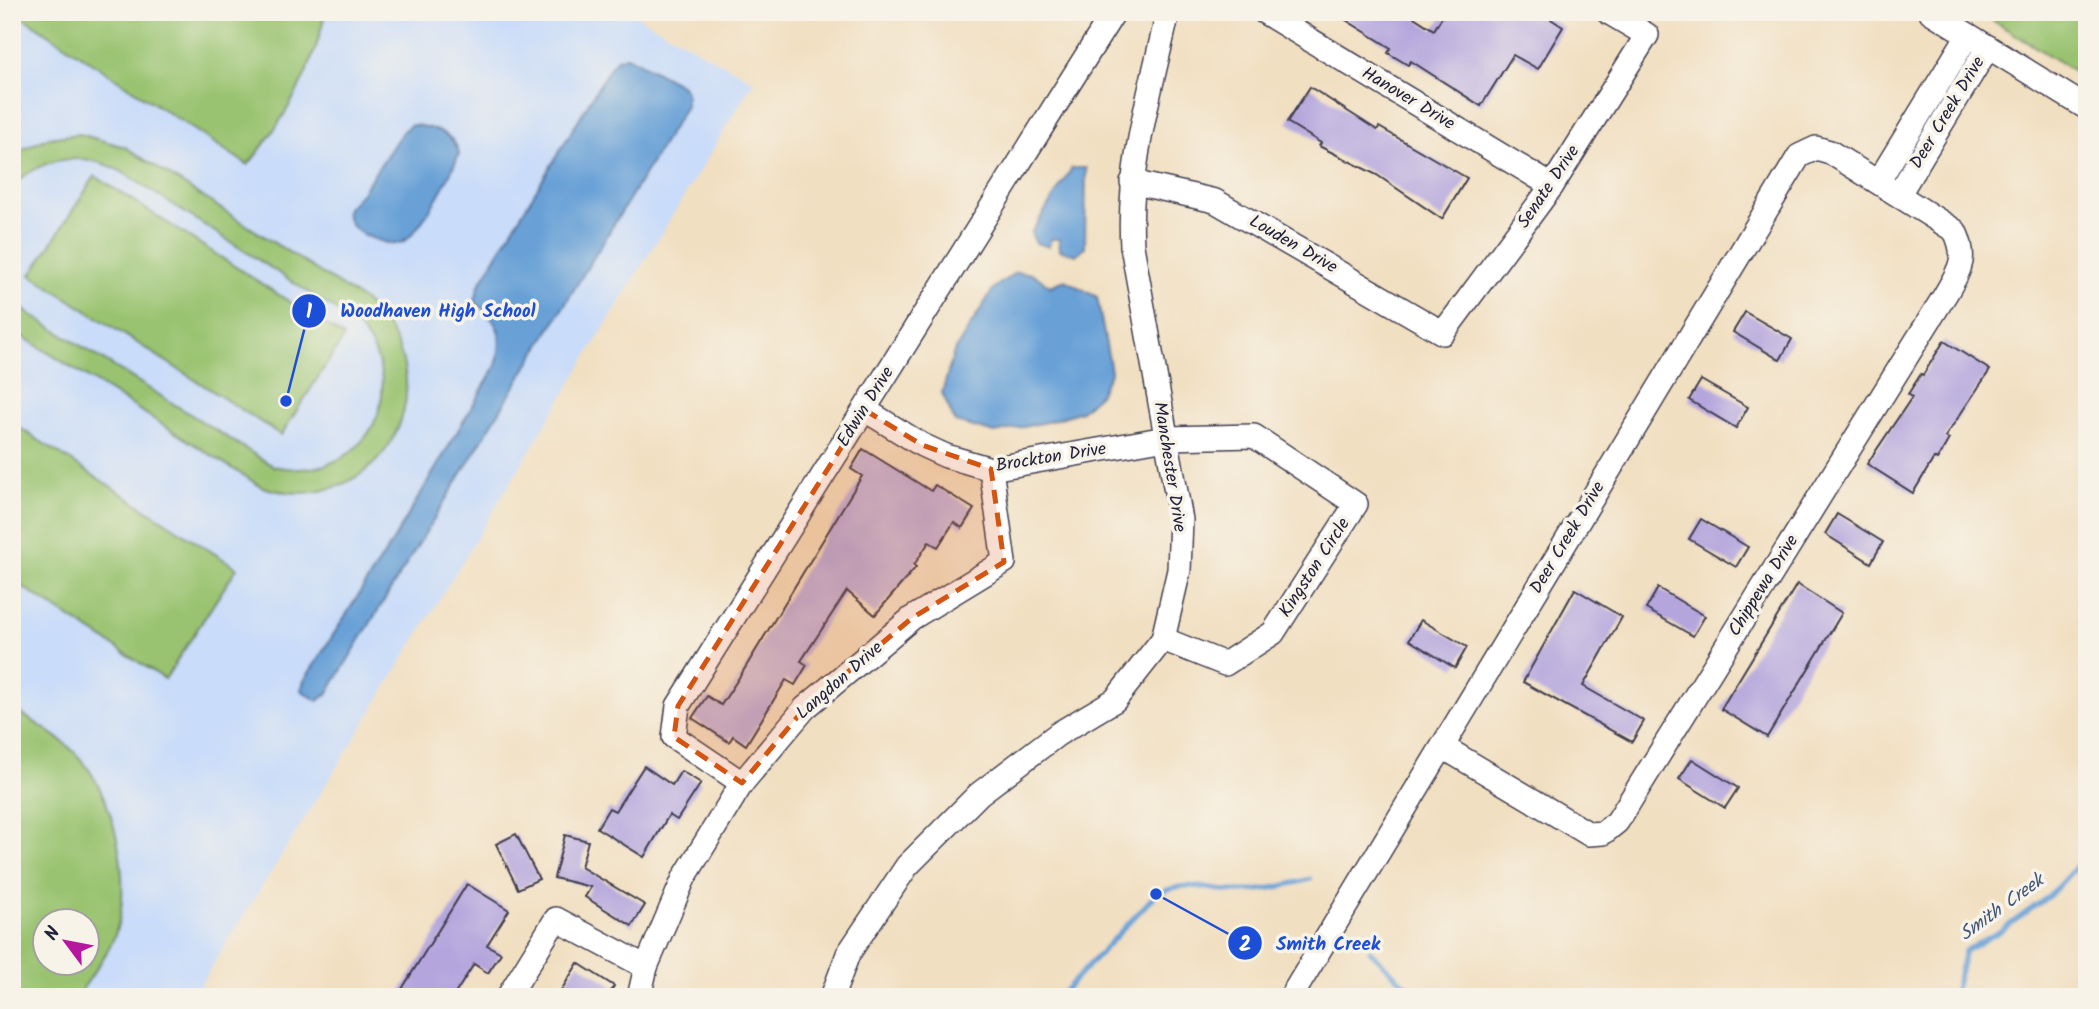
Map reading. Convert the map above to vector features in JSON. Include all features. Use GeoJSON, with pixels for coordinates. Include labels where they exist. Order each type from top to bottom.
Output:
{"type":"FeatureCollection","features":[{"type":"Feature","properties":{"kind":"street","name":"Edwin Drive"},"geometry":{"type":"LineString","coordinates":[[742,783],[674,737],[678,706],[1114,12]]}},
{"type":"Feature","properties":{"kind":"street","name":"Manchester Drive"},"geometry":{"type":"LineString","coordinates":[[832,997],[848,954],[907,866],[979,794],[1058,734],[1115,700],[1163,639],[1179,570],[1181,520],[1132,246],[1132,182],[1168,12]]}},
{"type":"Feature","properties":{"kind":"street","name":"Hanover Drive"},"geometry":{"type":"LineString","coordinates":[[1264,12],[1552,186]]}},
{"type":"Feature","properties":{"kind":"street","name":"Senate Drive"},"geometry":{"type":"LineString","coordinates":[[1443,333],[1552,186],[1647,35],[1608,12]]}},
{"type":"Feature","properties":{"kind":"street"},"geometry":{"type":"LineString","coordinates":[[1931,12],[2087,108]]}},
{"type":"Feature","properties":{"kind":"street","name":"Deer Creek Drive"},"geometry":{"type":"LineString","coordinates":[[1878,182],[1968,34]]}},
{"type":"Feature","properties":{"kind":"street","name":"Deer Creek Drive"},"geometry":{"type":"LineString","coordinates":[[1291,997],[1799,156],[1816,148],[1830,152],[1899,194],[1988,47]]}},
{"type":"Feature","properties":{"kind":"street","name":"Louden Drive"},"geometry":{"type":"LineString","coordinates":[[1132,182],[1215,201],[1443,333]]}},
{"type":"Feature","properties":{"kind":"street","name":"Chippewa Drive"},"geometry":{"type":"LineString","coordinates":[[1443,747],[1589,834],[1603,833],[1617,822],[1961,266],[1963,248],[1955,231],[1899,194]]}},
{"type":"Feature","properties":{"kind":"street","name":"Brockton Drive"},"geometry":{"type":"LineString","coordinates":[[865,410],[922,445],[946,456],[991,469],[1166,438]]}},
{"type":"Feature","properties":{"kind":"street","name":"Kingston Circle"},"geometry":{"type":"LineString","coordinates":[[1163,639],[1225,664],[1273,634],[1356,504],[1254,436],[1166,438]]}},
{"type":"Feature","properties":{"kind":"street","name":"Langdon Drive"},"geometry":{"type":"LineString","coordinates":[[639,997],[646,967],[684,878],[742,783],[805,708],[912,618],[1004,562],[991,469]]}},
{"type":"Feature","properties":{"kind":"street"},"geometry":{"type":"LineString","coordinates":[[508,997],[556,919],[646,967]]}},
{"type":"Feature","properties":{"kind":"highlighted area"},"geometry":{"type":"Polygon","coordinates":[[[865,410],[922,445],[991,469],[1004,562],[912,618],[805,708],[742,783],[674,737],[678,706],[865,410]]]}},
{"type":"Feature","properties":{"kind":"shaded area"},"geometry":{"type":"Polygon","coordinates":[[[12,12],[629,12],[754,81],[365,722],[193,997],[12,997],[12,12]]]}},
{"type":"Feature","properties":{"kind":"green space"},"geometry":{"type":"Polygon","coordinates":[[[22,12],[325,12],[314,53],[296,93],[248,165],[22,17],[22,12]]]}},
{"type":"Feature","properties":{"kind":"green space"},"geometry":{"type":"Polygon","coordinates":[[[1979,12],[2087,12],[2087,79],[1979,12]]]}},
{"type":"Feature","properties":{"kind":"green space"},"geometry":{"type":"Polygon","coordinates":[[[79,134],[125,147],[363,300],[391,333],[405,368],[405,404],[394,437],[372,465],[342,484],[305,493],[262,487],[12,330],[12,298],[25,311],[273,466],[306,469],[334,461],[357,446],[373,425],[381,400],[381,372],[371,345],[350,319],[108,165],[79,159],[51,163],[24,176],[12,187],[12,154],[48,138],[79,134]]]}},
{"type":"Feature","properties":{"kind":"green space"},"geometry":{"type":"Polygon","coordinates":[[[95,176],[344,337],[281,435],[31,275],[95,176]]]}},
{"type":"Feature","properties":{"kind":"green space"},"geometry":{"type":"Polygon","coordinates":[[[12,423],[237,568],[165,679],[12,580],[12,423]]]}},
{"type":"Feature","properties":{"kind":"green space"},"geometry":{"type":"Polygon","coordinates":[[[12,708],[50,732],[84,763],[106,801],[119,849],[122,899],[119,922],[102,960],[102,908],[32,908],[32,978],[90,978],[77,997],[12,997],[12,708]]]}},
{"type":"Feature","properties":{"kind":"water"},"geometry":{"type":"Polygon","coordinates":[[[627,56],[681,85],[686,91],[686,106],[327,694],[318,701],[301,690],[304,681],[394,539],[496,366],[500,336],[490,316],[475,301],[479,285],[609,69],[617,59],[627,56]]]}},
{"type":"Feature","properties":{"kind":"water"},"geometry":{"type":"Polygon","coordinates":[[[411,125],[441,132],[453,141],[459,154],[442,189],[416,230],[400,243],[388,243],[356,230],[348,219],[346,210],[360,195],[403,131],[411,125]]]}},
{"type":"Feature","properties":{"kind":"water"},"geometry":{"type":"Polygon","coordinates":[[[1072,168],[1086,168],[1085,247],[1076,255],[1060,250],[1059,239],[1050,239],[1049,247],[1036,243],[1031,233],[1072,168]]]}},
{"type":"Feature","properties":{"kind":"water"},"geometry":{"type":"Polygon","coordinates":[[[1016,272],[1033,274],[1050,286],[1065,280],[1097,297],[1111,371],[1099,395],[1081,411],[1051,421],[995,433],[955,422],[942,393],[954,352],[994,288],[1016,272]]]}},
{"type":"Feature","properties":{"kind":"building"},"geometry":{"type":"Polygon","coordinates":[[[1333,12],[1406,12],[1434,30],[1445,12],[1540,12],[1563,27],[1538,69],[1513,55],[1481,106],[1411,61],[1408,65],[1388,53],[1391,48],[1333,12]]]}},
{"type":"Feature","properties":{"kind":"building"},"geometry":{"type":"Polygon","coordinates":[[[1310,87],[1377,130],[1379,127],[1467,178],[1442,219],[1377,175],[1319,146],[1321,143],[1287,122],[1310,87]]]}},
{"type":"Feature","properties":{"kind":"building"},"geometry":{"type":"Polygon","coordinates":[[[1745,312],[1792,339],[1780,360],[1733,332],[1745,312]]]}},
{"type":"Feature","properties":{"kind":"building"},"geometry":{"type":"Polygon","coordinates":[[[1944,341],[1990,370],[1945,437],[1949,439],[1937,460],[1934,458],[1913,493],[1867,464],[1912,397],[1908,394],[1944,341]]]}},
{"type":"Feature","properties":{"kind":"building"},"geometry":{"type":"Polygon","coordinates":[[[1701,380],[1748,407],[1736,428],[1689,400],[1701,380]]]}},
{"type":"Feature","properties":{"kind":"building"},"geometry":{"type":"Polygon","coordinates":[[[863,449],[931,491],[935,485],[974,509],[962,528],[954,522],[938,547],[929,542],[914,565],[916,567],[875,615],[847,591],[801,661],[807,665],[795,685],[786,680],[746,745],[733,736],[729,742],[692,718],[707,696],[721,705],[742,673],[862,476],[851,469],[863,449]]]}},
{"type":"Feature","properties":{"kind":"building"},"geometry":{"type":"Polygon","coordinates":[[[1837,514],[1883,542],[1871,563],[1825,534],[1837,514]]]}},
{"type":"Feature","properties":{"kind":"building"},"geometry":{"type":"Polygon","coordinates":[[[1701,519],[1748,547],[1736,567],[1689,539],[1701,519]]]}},
{"type":"Feature","properties":{"kind":"building"},"geometry":{"type":"Polygon","coordinates":[[[1797,584],[1842,613],[1767,737],[1721,709],[1797,584]]]}},
{"type":"Feature","properties":{"kind":"building"},"geometry":{"type":"Polygon","coordinates":[[[1658,588],[1705,616],[1693,636],[1646,609],[1658,588]]]}},
{"type":"Feature","properties":{"kind":"building"},"geometry":{"type":"Polygon","coordinates":[[[1575,589],[1622,617],[1583,686],[1644,721],[1632,742],[1523,682],[1575,589]]]}},
{"type":"Feature","properties":{"kind":"building"},"geometry":{"type":"Polygon","coordinates":[[[1421,620],[1467,647],[1455,668],[1409,640],[1421,620]]]}},
{"type":"Feature","properties":{"kind":"building"},"geometry":{"type":"Polygon","coordinates":[[[1692,759],[1738,788],[1725,808],[1679,779],[1692,759]]]}},
{"type":"Feature","properties":{"kind":"building"},"geometry":{"type":"Polygon","coordinates":[[[644,766],[672,785],[681,771],[701,783],[677,820],[669,815],[644,857],[597,828],[609,808],[615,811],[644,766]]]}},
{"type":"Feature","properties":{"kind":"building"},"geometry":{"type":"Polygon","coordinates":[[[516,834],[539,879],[518,889],[496,844],[516,834]]]}},
{"type":"Feature","properties":{"kind":"building"},"geometry":{"type":"Polygon","coordinates":[[[565,835],[588,841],[581,867],[645,905],[632,926],[585,897],[591,887],[554,878],[565,835]]]}},
{"type":"Feature","properties":{"kind":"building"},"geometry":{"type":"Polygon","coordinates":[[[467,884],[509,910],[487,945],[501,953],[488,973],[474,964],[453,997],[397,997],[467,884]]]}},
{"type":"Feature","properties":{"kind":"building"},"geometry":{"type":"Polygon","coordinates":[[[578,963],[614,986],[607,997],[557,997],[578,963]]]}},
{"type":"Feature","properties":{"kind":"waterway","name":"Smith Creek"},"geometry":{"type":"LineString","coordinates":[[1953,997],[1965,951],[2002,930],[2049,896],[2087,855]]}},
{"type":"Feature","properties":{"kind":"waterway","name":"Smith Creek"},"geometry":{"type":"LineString","coordinates":[[1059,997],[1156,894],[1188,886],[1245,891],[1274,888],[1311,879]]}},
{"type":"Feature","properties":{"kind":"waterway","name":"Smith Creek"},"geometry":{"type":"LineString","coordinates":[[1370,951],[1402,982],[1427,997]]}},
{"type":"Feature","properties":{"kind":"place","name":"Woodhaven High School"},"geometry":{"type":"Point","coordinates":[286,401]}},
{"type":"Feature","properties":{"kind":"place","name":"Smith Creek"},"geometry":{"type":"Point","coordinates":[1156,894]}}]}
